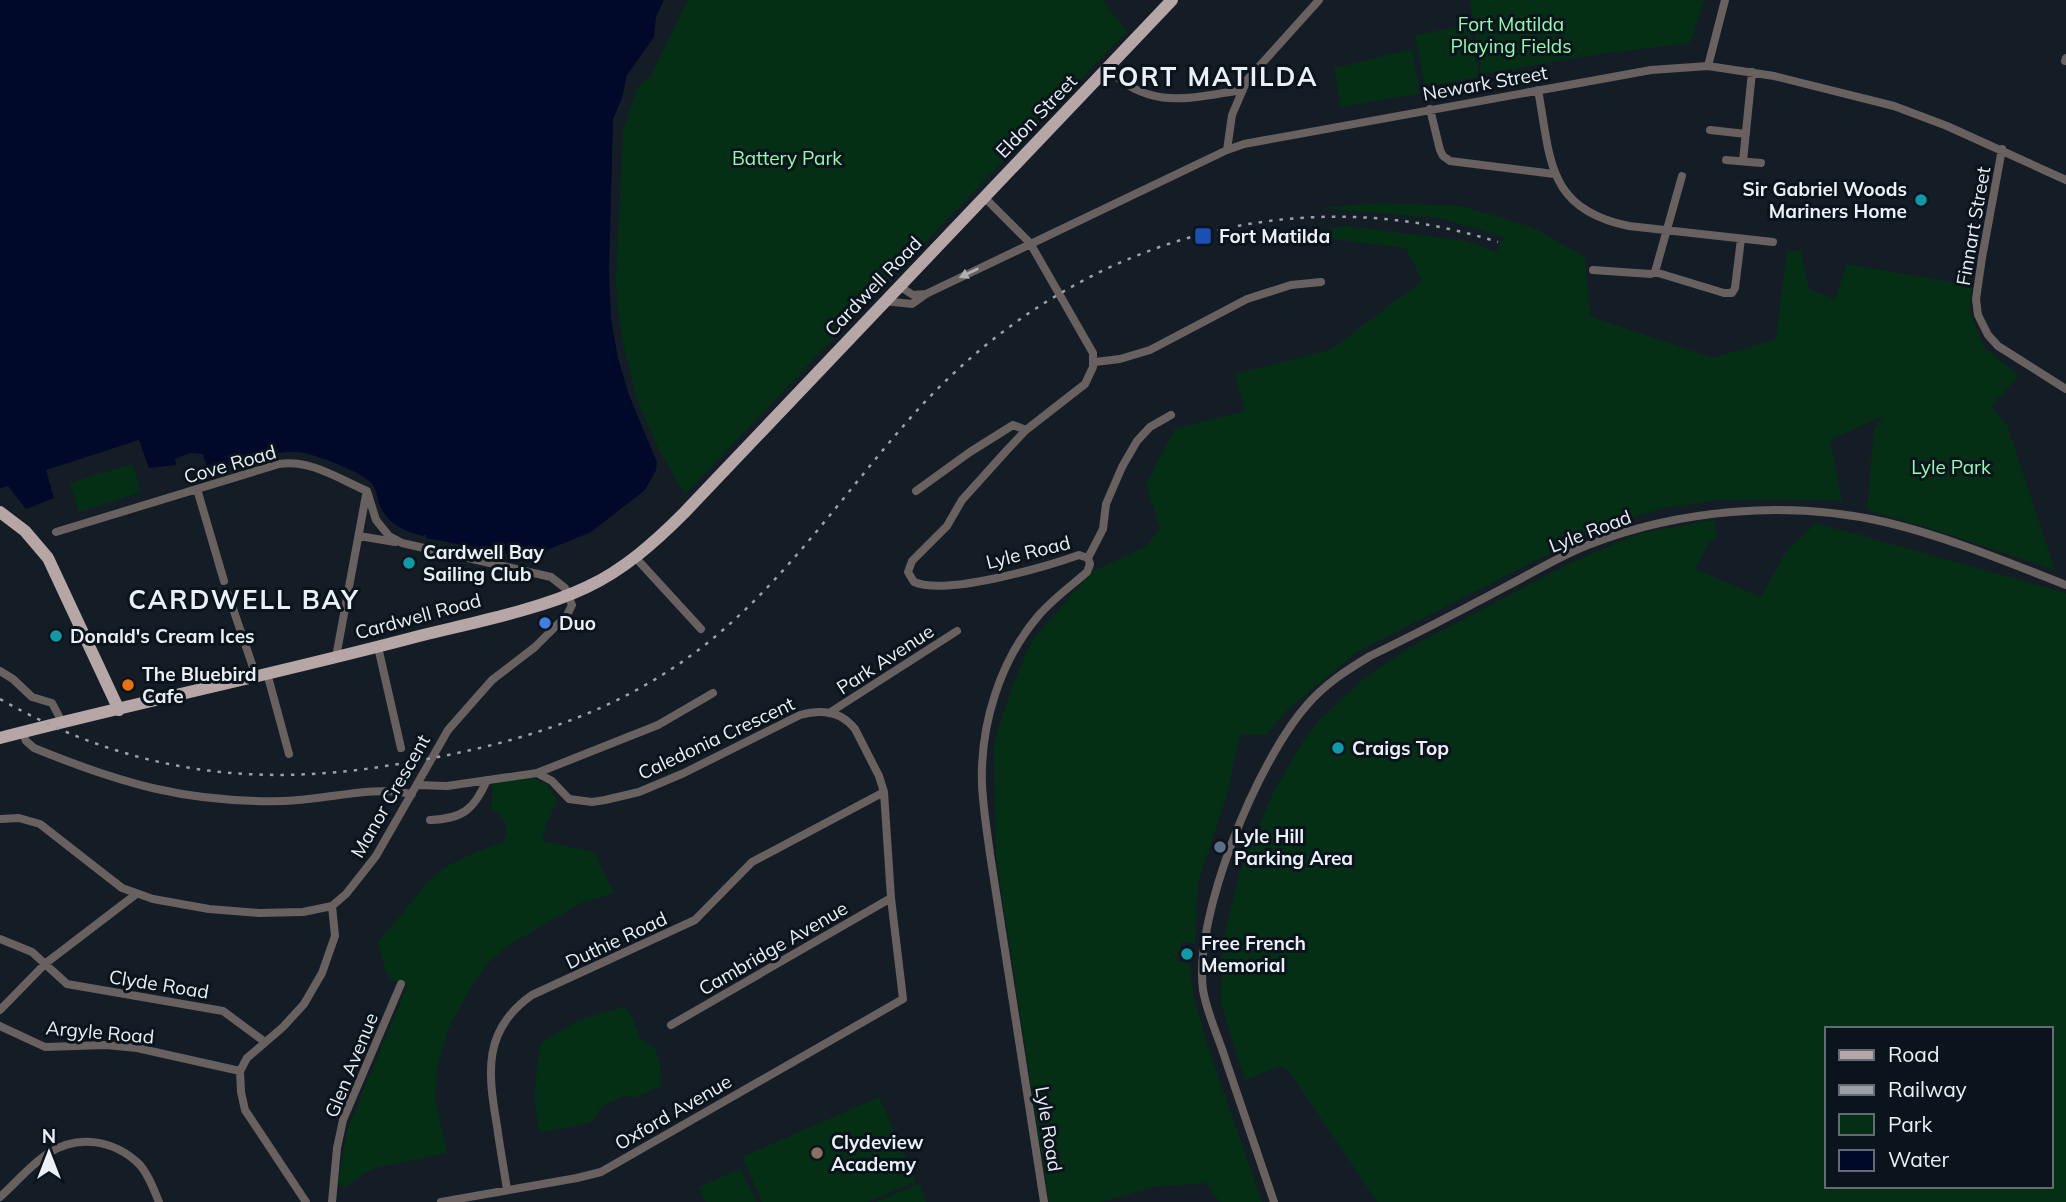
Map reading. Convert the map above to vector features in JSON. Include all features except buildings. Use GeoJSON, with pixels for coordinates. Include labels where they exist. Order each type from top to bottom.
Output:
{"type":"FeatureCollection","features":[{"type":"Feature","properties":{"kind":"main road","name":"Eldon Street"},"geometry":{"type":"LineString","coordinates":[[985,197],[1172,0]]}},
{"type":"Feature","properties":{"kind":"main road","name":"Cardwell Road"},"geometry":{"type":"LineString","coordinates":[[0,738],[378,647],[570,594],[602,580],[635,557],[684,513],[985,197]]}},
{"type":"Feature","properties":{"kind":"main road"},"geometry":{"type":"LineString","coordinates":[[0,512],[25,531],[48,558],[119,710]]}},
{"type":"Feature","properties":{"kind":"street"},"geometry":{"type":"LineString","coordinates":[[1227,150],[1232,115],[1242,90],[1255,69],[1319,0]]}},
{"type":"Feature","properties":{"kind":"street"},"geometry":{"type":"LineString","coordinates":[[1707,66],[1725,0]]}},
{"type":"Feature","properties":{"kind":"street","name":"Newark Street"},"geometry":{"type":"LineString","coordinates":[[884,301],[912,304],[926,294],[1030,243],[1227,150],[1254,142],[1651,70],[1707,66],[1752,72],[1894,106],[2002,149],[2066,180]]}},
{"type":"Feature","properties":{"kind":"street"},"geometry":{"type":"LineString","coordinates":[[1107,68],[1129,87],[1141,93],[1167,99],[1182,100],[1242,90]]}},
{"type":"Feature","properties":{"kind":"street"},"geometry":{"type":"LineString","coordinates":[[1743,161],[1752,72]]}},
{"type":"Feature","properties":{"kind":"street"},"geometry":{"type":"LineString","coordinates":[[1538,90],[1554,174],[1567,196],[1580,207],[1613,223],[1667,232],[1773,242]]}},
{"type":"Feature","properties":{"kind":"street"},"geometry":{"type":"LineString","coordinates":[[1430,110],[1440,150],[1450,161],[1554,174]]}},
{"type":"Feature","properties":{"kind":"street"},"geometry":{"type":"LineString","coordinates":[[1710,130],[1746,134]]}},
{"type":"Feature","properties":{"kind":"street","name":"Finnart Street"},"geometry":{"type":"LineString","coordinates":[[2002,149],[1976,299],[1978,315],[1987,335],[1998,346],[2066,389]]}},
{"type":"Feature","properties":{"kind":"street"},"geometry":{"type":"LineString","coordinates":[[1726,160],[1761,163]]}},
{"type":"Feature","properties":{"kind":"street"},"geometry":{"type":"LineString","coordinates":[[1655,272],[1682,176]]}},
{"type":"Feature","properties":{"kind":"street"},"geometry":{"type":"LineString","coordinates":[[985,197],[1030,243],[1093,353],[1095,362],[1120,359],[1150,350],[1247,299],[1291,285],[1321,282]]}},
{"type":"Feature","properties":{"kind":"street"},"geometry":{"type":"LineString","coordinates":[[1592,270],[1651,274],[1655,272],[1724,293],[1732,293],[1735,288],[1741,239]]}},
{"type":"Feature","properties":{"kind":"street"},"geometry":{"type":"LineString","coordinates":[[899,286],[913,295],[926,294]]}},
{"type":"Feature","properties":{"kind":"street","name":"Lyle Road"},"geometry":{"type":"LineString","coordinates":[[1044,1202],[990,854],[983,765],[993,703],[1005,670],[1041,611],[1087,572],[1090,564],[1088,558],[1079,555],[1039,569],[993,579],[934,586],[920,584],[910,577],[908,572],[912,561],[947,526],[975,484],[1026,430],[1085,384],[1095,362]]}},
{"type":"Feature","properties":{"kind":"street"},"geometry":{"type":"LineString","coordinates":[[1088,558],[1103,529],[1106,504],[1132,450],[1150,427],[1171,415]]}},
{"type":"Feature","properties":{"kind":"street"},"geometry":{"type":"LineString","coordinates":[[916,491],[1013,425],[1026,430]]}},
{"type":"Feature","properties":{"kind":"street","name":"Cove Road"},"geometry":{"type":"LineString","coordinates":[[56,532],[288,463],[317,468],[367,491]]}},
{"type":"Feature","properties":{"kind":"street"},"geometry":{"type":"LineString","coordinates":[[197,489],[224,581]]}},
{"type":"Feature","properties":{"kind":"street"},"geometry":{"type":"LineString","coordinates":[[336,657],[367,491]]}},
{"type":"Feature","properties":{"kind":"street"},"geometry":{"type":"LineString","coordinates":[[367,491],[376,520],[389,536],[402,543]]}},
{"type":"Feature","properties":{"kind":"street","name":"Lyle Road"},"geometry":{"type":"LineString","coordinates":[[1275,1202],[1206,1000],[1202,960],[1221,877],[1241,819],[1295,720],[1317,694],[1343,672],[1586,545],[1662,523],[1724,513],[1775,510],[1831,513],[1884,522],[1941,538],[2066,585]]}},
{"type":"Feature","properties":{"kind":"street"},"geometry":{"type":"LineString","coordinates":[[359,536],[545,575],[561,583],[570,594]]}},
{"type":"Feature","properties":{"kind":"street"},"geometry":{"type":"LineString","coordinates":[[635,557],[701,629]]}},
{"type":"Feature","properties":{"kind":"street"},"geometry":{"type":"LineString","coordinates":[[228,594],[262,675],[289,754]]}},
{"type":"Feature","properties":{"kind":"street","name":"Manor Crescent"},"geometry":{"type":"LineString","coordinates":[[332,906],[346,894],[376,856],[439,744],[459,715],[492,680],[535,647],[567,615],[572,605],[570,594]]}},
{"type":"Feature","properties":{"kind":"street","name":"Park Avenue"},"geometry":{"type":"LineString","coordinates":[[829,713],[957,631]]}},
{"type":"Feature","properties":{"kind":"street"},"geometry":{"type":"LineString","coordinates":[[378,647],[401,748]]}},
{"type":"Feature","properties":{"kind":"street"},"geometry":{"type":"LineString","coordinates":[[0,671],[32,697],[52,703],[60,723]]}},
{"type":"Feature","properties":{"kind":"street"},"geometry":{"type":"LineString","coordinates":[[419,781],[446,786],[537,773],[657,725],[713,693]]}},
{"type":"Feature","properties":{"kind":"street"},"geometry":{"type":"LineString","coordinates":[[829,713],[845,718],[855,729],[879,776],[884,792],[891,898]]}},
{"type":"Feature","properties":{"kind":"street","name":"Caledonia Crescent"},"geometry":{"type":"LineString","coordinates":[[537,773],[552,781],[569,799],[592,802],[616,798],[639,792],[684,773],[800,715],[829,713]]}},
{"type":"Feature","properties":{"kind":"street"},"geometry":{"type":"LineString","coordinates":[[23,732],[29,745],[58,758],[118,780],[169,793],[254,801],[313,799],[387,790],[412,794]]}},
{"type":"Feature","properties":{"kind":"street"},"geometry":{"type":"LineString","coordinates":[[430,820],[461,815],[473,806],[487,780]]}},
{"type":"Feature","properties":{"kind":"street","name":"Duthie Road"},"geometry":{"type":"LineString","coordinates":[[507,1190],[491,1093],[490,1068],[495,1040],[512,1011],[531,995],[695,920],[752,862],[884,792]]}},
{"type":"Feature","properties":{"kind":"street"},"geometry":{"type":"LineString","coordinates":[[0,819],[19,818],[40,824],[109,879],[135,895],[231,912],[303,912],[332,906],[335,936],[322,973],[304,1004],[283,1027],[247,1058],[240,1071],[245,1110],[306,1202]]}},
{"type":"Feature","properties":{"kind":"street"},"geometry":{"type":"LineString","coordinates":[[0,1010],[46,963],[135,895]]}},
{"type":"Feature","properties":{"kind":"street","name":"Oxford Avenue"},"geometry":{"type":"LineString","coordinates":[[441,1202],[601,1172],[903,999],[891,898]]}},
{"type":"Feature","properties":{"kind":"street","name":"Cambridge Avenue"},"geometry":{"type":"LineString","coordinates":[[671,1025],[891,898]]}},
{"type":"Feature","properties":{"kind":"street","name":"Clyde Road"},"geometry":{"type":"LineString","coordinates":[[0,939],[28,950],[67,984],[223,1011],[265,1042]]}},
{"type":"Feature","properties":{"kind":"street","name":"Glen Avenue"},"geometry":{"type":"LineString","coordinates":[[332,1202],[337,1148],[343,1120],[401,984]]}},
{"type":"Feature","properties":{"kind":"street","name":"Argyle Road"},"geometry":{"type":"LineString","coordinates":[[0,1026],[45,1046],[106,1045],[136,1048],[240,1071]]}},
{"type":"Feature","properties":{"kind":"street"},"geometry":{"type":"LineString","coordinates":[[0,1196],[48,1153],[69,1144],[92,1140],[117,1148],[140,1164],[159,1202]]}},
{"type":"Feature","properties":{"kind":"green space","name":"Battery Park"},"geometry":{"type":"Polygon","coordinates":[[[688,0],[1102,0],[1127,31],[685,494],[658,448],[637,399],[623,342],[616,280],[623,131],[637,89],[643,81],[650,78],[688,0]]]}},
{"type":"Feature","properties":{"kind":"green space","name":"Fort Matilda Playing Fields"},"geometry":{"type":"Polygon","coordinates":[[[1470,0],[1704,0],[1693,36],[1690,42],[1684,44],[1598,54],[1481,74],[1470,0]]]}},
{"type":"Feature","properties":{"kind":"green space"},"geometry":{"type":"Polygon","coordinates":[[[1469,25],[1479,77],[1425,87],[1415,35],[1469,25]]]}},
{"type":"Feature","properties":{"kind":"green space"},"geometry":{"type":"Polygon","coordinates":[[[1412,49],[1420,93],[1341,107],[1334,68],[1412,49]]]}},
{"type":"Feature","properties":{"kind":"green space","name":"Lyle Park"},"geometry":{"type":"Polygon","coordinates":[[[1382,203],[1461,206],[1532,227],[1585,257],[1590,316],[1712,358],[1776,339],[1787,251],[1801,251],[1809,289],[1835,299],[1847,264],[1972,286],[1970,311],[1984,347],[2019,376],[1991,406],[2007,425],[2055,570],[1867,510],[1874,429],[1883,416],[1830,440],[1842,500],[1716,500],[1663,508],[1599,528],[1357,652],[1287,710],[1266,735],[1240,734],[1227,794],[1198,882],[1195,944],[1182,942],[1176,960],[1190,965],[1193,994],[1209,1050],[1262,1202],[1220,1202],[1206,1183],[1152,1187],[1102,1202],[1049,1202],[996,856],[994,742],[1012,687],[1032,640],[1093,571],[1147,546],[1160,528],[1146,484],[1175,429],[1245,411],[1235,374],[1330,350],[1422,281],[1406,248],[1290,234],[1347,226],[1467,241],[1496,252],[1504,237],[1440,218],[1317,208],[1382,203]]]}},
{"type":"Feature","properties":{"kind":"green space"},"geometry":{"type":"Polygon","coordinates":[[[132,464],[141,492],[79,512],[70,483],[132,464]]]}},
{"type":"Feature","properties":{"kind":"green space"},"geometry":{"type":"Polygon","coordinates":[[[1715,520],[1716,538],[1709,543],[1695,569],[1761,597],[1785,553],[1816,523],[2066,593],[2066,1202],[1377,1202],[1290,1072],[1279,1066],[1245,1081],[1221,1004],[1222,944],[1241,868],[1273,793],[1303,741],[1321,718],[1365,678],[1405,650],[1572,562],[1641,533],[1715,520]]]}},
{"type":"Feature","properties":{"kind":"green space"},"geometry":{"type":"Polygon","coordinates":[[[526,778],[537,779],[546,784],[557,802],[542,841],[590,851],[595,855],[614,893],[581,903],[507,946],[488,963],[475,980],[448,1029],[437,1067],[435,1099],[447,1153],[379,1167],[363,1174],[344,1188],[338,1183],[348,1127],[407,987],[388,975],[377,941],[437,874],[469,855],[503,842],[506,833],[505,821],[492,808],[492,784],[526,778]]]}},
{"type":"Feature","properties":{"kind":"green space"},"geometry":{"type":"Polygon","coordinates":[[[625,1006],[640,1038],[655,1049],[660,1062],[661,1086],[635,1098],[624,1096],[609,1103],[600,1108],[589,1123],[541,1132],[535,1100],[541,1043],[577,1021],[625,1006]]]}},
{"type":"Feature","properties":{"kind":"green space","name":"Clydeview Academy"},"geometry":{"type":"Polygon","coordinates":[[[879,1097],[916,1181],[868,1202],[762,1202],[742,1157],[879,1097]]]}},
{"type":"Feature","properties":{"kind":"green space"},"geometry":{"type":"Polygon","coordinates":[[[740,1169],[757,1202],[706,1202],[699,1187],[740,1169]]]}},
{"type":"Feature","properties":{"kind":"green space"},"geometry":{"type":"Polygon","coordinates":[[[918,1184],[926,1202],[876,1202],[918,1184]]]}},
{"type":"Feature","properties":{"kind":"water"},"geometry":{"type":"Polygon","coordinates":[[[0,0],[664,0],[656,17],[654,37],[627,75],[622,98],[613,119],[609,273],[611,318],[618,358],[629,395],[657,462],[656,470],[645,490],[591,532],[535,555],[521,557],[506,554],[505,550],[504,553],[426,538],[426,534],[423,536],[403,529],[384,513],[374,487],[368,480],[311,455],[256,451],[257,456],[208,471],[203,454],[190,453],[175,459],[176,465],[149,468],[139,440],[46,470],[54,498],[26,509],[8,486],[0,488],[0,0]]]}},
{"type":"Feature","properties":{"kind":"railway"},"geometry":{"type":"LineString","coordinates":[[0,699],[45,723],[91,742],[183,767],[230,773],[328,773],[422,760],[505,742],[546,729],[624,697],[697,651],[759,596],[815,534],[894,436],[922,405],[981,349],[1045,303],[1114,265],[1186,238],[1262,222],[1340,217],[1418,223],[1498,242]]}},
{"type":"Feature","properties":{"kind":"place","name":"Sir Gabriel Woods Mariners Home"},"geometry":{"type":"Point","coordinates":[1921,200]}},
{"type":"Feature","properties":{"kind":"place","name":"Fort Matilda"},"geometry":{"type":"Point","coordinates":[1203,236]}},
{"type":"Feature","properties":{"kind":"place","name":"Cardwell Bay Sailing Club"},"geometry":{"type":"Point","coordinates":[409,563]}},
{"type":"Feature","properties":{"kind":"place","name":"Duo"},"geometry":{"type":"Point","coordinates":[545,623]}},
{"type":"Feature","properties":{"kind":"place","name":"Donald's Cream Ices"},"geometry":{"type":"Point","coordinates":[56,636]}},
{"type":"Feature","properties":{"kind":"place","name":"The Bluebird Cafe"},"geometry":{"type":"Point","coordinates":[128,685]}},
{"type":"Feature","properties":{"kind":"place","name":"Craigs Top"},"geometry":{"type":"Point","coordinates":[1338,748]}},
{"type":"Feature","properties":{"kind":"place","name":"Lyle Hill Parking Area"},"geometry":{"type":"Point","coordinates":[1220,847]}},
{"type":"Feature","properties":{"kind":"place","name":"Free French Memorial"},"geometry":{"type":"Point","coordinates":[1187,954]}},
{"type":"Feature","properties":{"kind":"place","name":"Clydeview Academy"},"geometry":{"type":"Point","coordinates":[817,1153]}},
{"type":"Feature","properties":{"kind":"district","name":"FORT MATILDA"},"geometry":{"type":"Point","coordinates":[1210,76]}},
{"type":"Feature","properties":{"kind":"district","name":"CARDWELL BAY"},"geometry":{"type":"Point","coordinates":[244,599]}}]}
